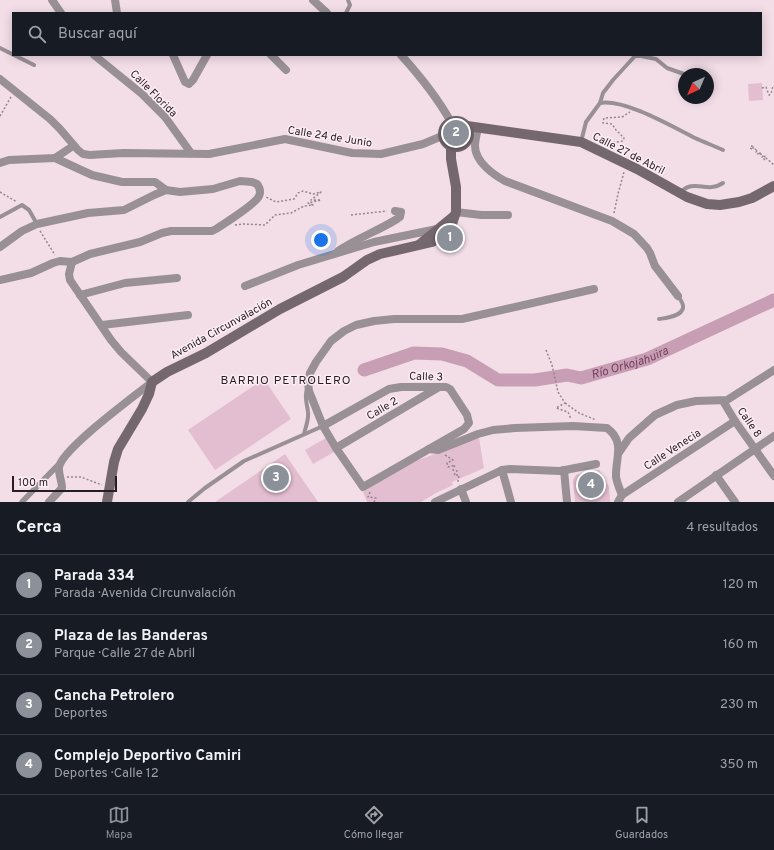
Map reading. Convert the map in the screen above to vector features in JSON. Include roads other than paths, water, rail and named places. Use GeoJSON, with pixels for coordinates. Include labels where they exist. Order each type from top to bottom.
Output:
{"type":"FeatureCollection","features":[{"type":"Feature","properties":{"kind":"main road"},"geometry":{"type":"LineString","coordinates":[[459,121],[466,126],[469,134],[466,142],[459,147],[451,146],[445,142],[442,136],[444,127],[451,122],[459,121]]}},
{"type":"Feature","properties":{"kind":"main road","name":"Calle 27 de Abril"},"geometry":{"type":"LineString","coordinates":[[466,126],[581,142],[637,169],[679,193],[701,202],[720,205],[752,198],[774,186]]}},
{"type":"Feature","properties":{"kind":"main road"},"geometry":{"type":"LineString","coordinates":[[451,146],[451,159],[457,201],[455,214]]}},
{"type":"Feature","properties":{"kind":"main road","name":"Avenida Circunvalación"},"geometry":{"type":"LineString","coordinates":[[152,382],[166,372],[206,353],[280,309],[343,277],[368,260],[380,254],[420,244],[440,232],[455,214]]}},
{"type":"Feature","properties":{"kind":"main road"},"geometry":{"type":"LineString","coordinates":[[107,502],[114,462],[118,449],[142,409],[149,394],[152,382]]}},
{"type":"Feature","properties":{"kind":"street"},"geometry":{"type":"LineString","coordinates":[[52,0],[60,12]]}},
{"type":"Feature","properties":{"kind":"street"},"geometry":{"type":"LineString","coordinates":[[115,0],[117,12]]}},
{"type":"Feature","properties":{"kind":"street"},"geometry":{"type":"LineString","coordinates":[[313,0],[326,12]]}},
{"type":"Feature","properties":{"kind":"street","name":"Calle Florida"},"geometry":{"type":"LineString","coordinates":[[95,56],[142,94],[164,117],[191,153]]}},
{"type":"Feature","properties":{"kind":"street"},"geometry":{"type":"LineString","coordinates":[[173,56],[188,84],[193,80],[206,56]]}},
{"type":"Feature","properties":{"kind":"street"},"geometry":{"type":"LineString","coordinates":[[272,56],[286,70]]}},
{"type":"Feature","properties":{"kind":"street"},"geometry":{"type":"LineString","coordinates":[[402,56],[423,80],[451,122]]}},
{"type":"Feature","properties":{"kind":"street"},"geometry":{"type":"LineString","coordinates":[[0,79],[50,119],[73,146],[55,158]]}},
{"type":"Feature","properties":{"kind":"street"},"geometry":{"type":"LineString","coordinates":[[478,128],[476,151],[484,166],[493,174],[505,181],[612,222],[628,230],[638,238],[650,253],[658,271],[678,296]]}},
{"type":"Feature","properties":{"kind":"street","name":"Calle 24 de Junio"},"geometry":{"type":"LineString","coordinates":[[73,146],[83,154],[90,155],[123,153],[209,154],[285,139],[352,153],[381,154],[423,144],[442,136]]}},
{"type":"Feature","properties":{"kind":"street"},"geometry":{"type":"LineString","coordinates":[[0,163],[9,160],[55,158],[92,175],[122,182],[155,182],[166,190]]}},
{"type":"Feature","properties":{"kind":"street"},"geometry":{"type":"LineString","coordinates":[[0,247],[22,231],[37,224],[88,213],[124,210],[154,194],[166,190],[180,192],[213,190],[240,181],[248,181],[258,184],[260,188],[260,194],[255,201],[212,231],[172,231],[162,233],[140,242],[90,254],[72,262],[60,261],[31,273],[0,280]]}},
{"type":"Feature","properties":{"kind":"street"},"geometry":{"type":"LineString","coordinates":[[329,256],[353,241],[370,234],[397,219],[401,212],[395,210]]}},
{"type":"Feature","properties":{"kind":"street"},"geometry":{"type":"LineString","coordinates":[[455,214],[508,215]]}},
{"type":"Feature","properties":{"kind":"street"},"geometry":{"type":"LineString","coordinates":[[245,286],[298,265],[374,242],[440,232]]}},
{"type":"Feature","properties":{"kind":"street"},"geometry":{"type":"LineString","coordinates":[[22,502],[85,436],[152,382],[121,352],[111,340],[70,280],[69,274],[72,262]]}},
{"type":"Feature","properties":{"kind":"street"},"geometry":{"type":"LineString","coordinates":[[80,295],[125,283],[177,278]]}},
{"type":"Feature","properties":{"kind":"street"},"geometry":{"type":"LineString","coordinates":[[594,289],[462,319],[394,319],[356,325],[344,331],[331,341],[323,351],[310,373],[308,386],[323,426],[363,487],[429,449],[438,450],[445,448],[478,434],[493,430],[515,428],[573,426],[607,428],[616,436],[618,443],[616,478],[620,499]]}},
{"type":"Feature","properties":{"kind":"street"},"geometry":{"type":"LineString","coordinates":[[102,325],[188,315]]}},
{"type":"Feature","properties":{"kind":"street"},"geometry":{"type":"LineString","coordinates":[[618,454],[624,444],[655,416],[677,405],[696,401],[728,400],[774,370]]}},
{"type":"Feature","properties":{"kind":"street","name":"Calle 3"},"geometry":{"type":"LineString","coordinates":[[323,426],[389,389],[401,387],[446,387],[450,389],[467,415],[469,423],[464,429],[429,449]]}},
{"type":"Feature","properties":{"kind":"street","name":"Calle 2"},"geometry":{"type":"LineString","coordinates":[[336,448],[440,387]]}},
{"type":"Feature","properties":{"kind":"street","name":"Calle 8"},"geometry":{"type":"LineString","coordinates":[[723,401],[735,421],[774,476]]}},
{"type":"Feature","properties":{"kind":"street","name":"Calle Venecia"},"geometry":{"type":"LineString","coordinates":[[620,499],[735,421]]}},
{"type":"Feature","properties":{"kind":"street"},"geometry":{"type":"LineString","coordinates":[[679,502],[774,436]]}},
{"type":"Feature","properties":{"kind":"street"},"geometry":{"type":"LineString","coordinates":[[49,502],[62,488],[59,468],[61,462]]}},
{"type":"Feature","properties":{"kind":"street"},"geometry":{"type":"LineString","coordinates":[[435,502],[502,470],[564,470],[596,464]]}},
{"type":"Feature","properties":{"kind":"street"},"geometry":{"type":"LineString","coordinates":[[502,470],[512,502]]}},
{"type":"Feature","properties":{"kind":"street"},"geometry":{"type":"LineString","coordinates":[[564,470],[567,502]]}},
{"type":"Feature","properties":{"kind":"street"},"geometry":{"type":"LineString","coordinates":[[716,476],[735,502]]}},
{"type":"Feature","properties":{"kind":"street"},"geometry":{"type":"LineString","coordinates":[[462,489],[466,502]]}},
{"type":"Feature","properties":{"kind":"lane"},"geometry":{"type":"LineString","coordinates":[[346,12],[350,5],[348,0]]}},
{"type":"Feature","properties":{"kind":"lane"},"geometry":{"type":"LineString","coordinates":[[0,48],[12,54]]}},
{"type":"Feature","properties":{"kind":"lane"},"geometry":{"type":"LineString","coordinates":[[16,56],[34,65]]}},
{"type":"Feature","properties":{"kind":"lane"},"geometry":{"type":"LineString","coordinates":[[581,142],[586,122],[600,103],[603,93],[635,56],[656,59],[667,68],[678,72]]}},
{"type":"Feature","properties":{"kind":"lane"},"geometry":{"type":"LineString","coordinates":[[600,103],[615,103],[659,119],[723,150]]}},
{"type":"Feature","properties":{"kind":"lane"},"geometry":{"type":"LineString","coordinates":[[679,193],[691,186],[707,188],[718,186],[722,183]]}},
{"type":"Feature","properties":{"kind":"lane"},"geometry":{"type":"LineString","coordinates":[[0,217],[22,205],[29,210],[37,224]]}},
{"type":"Feature","properties":{"kind":"lane"},"geometry":{"type":"LineString","coordinates":[[659,320],[676,315],[681,311],[683,305],[678,296]]}},
{"type":"Feature","properties":{"kind":"lane"},"geometry":{"type":"LineString","coordinates":[[304,434],[308,421],[308,411],[305,397],[308,386]]}},
{"type":"Feature","properties":{"kind":"lane"},"geometry":{"type":"LineString","coordinates":[[188,502],[244,461],[323,426]]}},
{"type":"Feature","properties":{"kind":"waterway","name":"Río Orkojahuira"},"geometry":{"type":"LineString","coordinates":[[364,370],[414,353],[442,354],[467,361],[498,380],[535,380],[567,375],[581,378],[647,359],[774,300]]}},
{"type":"Feature","properties":{"kind":"place","name":"Plaza de las Banderas"},"geometry":{"type":"Point","coordinates":[456,133]}},
{"type":"Feature","properties":{"kind":"place","name":"Parada 334"},"geometry":{"type":"Point","coordinates":[450,238]}},
{"type":"Feature","properties":{"kind":"place","name":"Cancha Petrolero"},"geometry":{"type":"Point","coordinates":[276,478]}},
{"type":"Feature","properties":{"kind":"place","name":"Complejo Deportivo Camiri"},"geometry":{"type":"Point","coordinates":[591,485]}},
{"type":"Feature","properties":{"kind":"district","name":"BARRIO PETROLERO"},"geometry":{"type":"Point","coordinates":[286,380]}}]}
